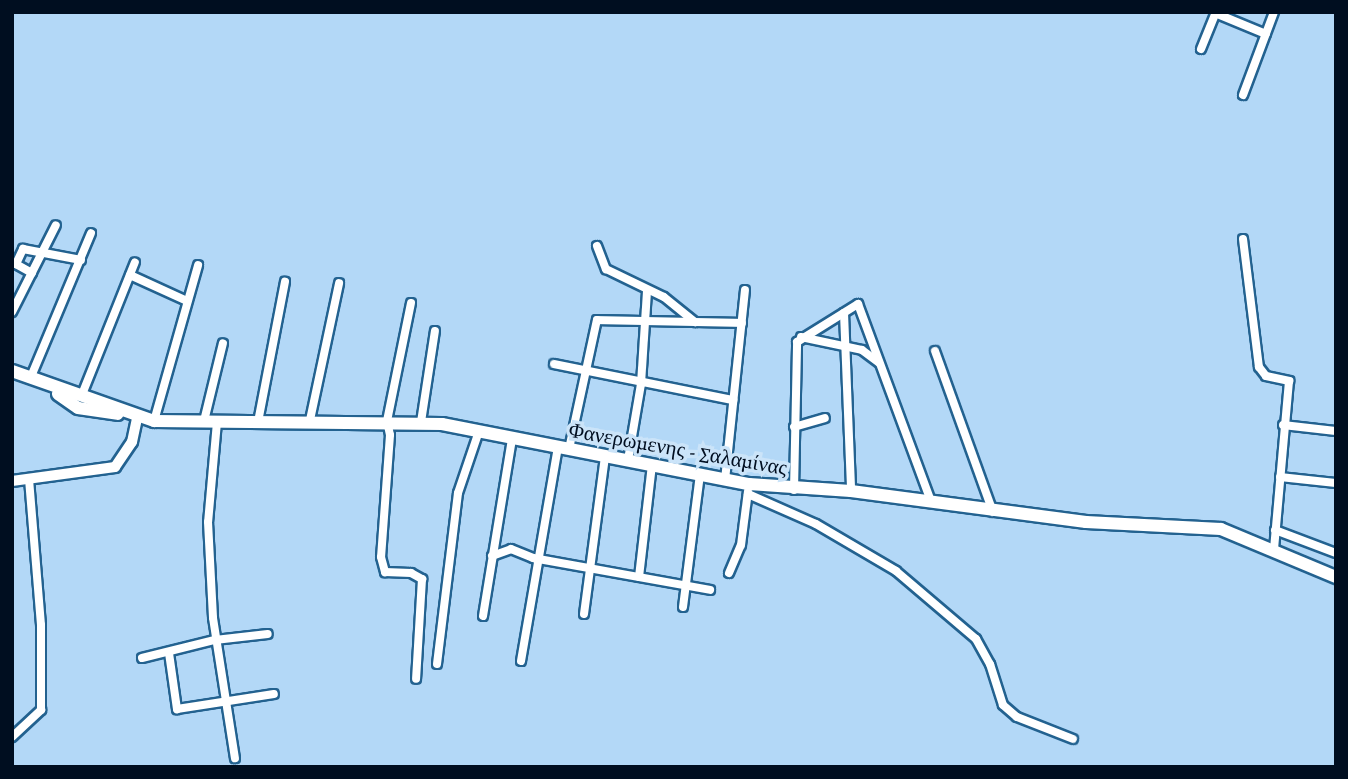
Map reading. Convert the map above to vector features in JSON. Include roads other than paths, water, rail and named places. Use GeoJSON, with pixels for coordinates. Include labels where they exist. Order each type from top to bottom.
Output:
{"type":"FeatureCollection","features":[{"type":"Feature","properties":{"kind":"main road","name":"Φανερωμενης - Σαλαμίνας"},"geometry":{"type":"LineString","coordinates":[[12,371],[131,416],[153,421],[421,422],[628,460],[725,480],[748,489],[851,491],[993,512],[1086,522],[1197,525],[1274,548],[1336,577]]}},
{"type":"Feature","properties":{"kind":"main road"},"geometry":{"type":"LineString","coordinates":[[36,381],[78,408],[131,416]]}},
{"type":"Feature","properties":{"kind":"street"},"geometry":{"type":"LineString","coordinates":[[1243,95],[1274,12]]}},
{"type":"Feature","properties":{"kind":"street"},"geometry":{"type":"LineString","coordinates":[[1201,49],[1216,13],[1266,34]]}},
{"type":"Feature","properties":{"kind":"street"},"geometry":{"type":"LineString","coordinates":[[12,312],[56,225]]}},
{"type":"Feature","properties":{"kind":"street"},"geometry":{"type":"LineString","coordinates":[[36,381],[90,233]]}},
{"type":"Feature","properties":{"kind":"street"},"geometry":{"type":"LineString","coordinates":[[1243,239],[1259,367],[1266,376],[1289,381],[1274,548]]}},
{"type":"Feature","properties":{"kind":"street"},"geometry":{"type":"LineString","coordinates":[[597,246],[607,269],[668,299],[695,322]]}},
{"type":"Feature","properties":{"kind":"street"},"geometry":{"type":"LineString","coordinates":[[32,273],[16,264],[19,253],[26,248],[81,260]]}},
{"type":"Feature","properties":{"kind":"street"},"geometry":{"type":"LineString","coordinates":[[82,397],[135,262]]}},
{"type":"Feature","properties":{"kind":"street"},"geometry":{"type":"LineString","coordinates":[[153,421],[198,265]]}},
{"type":"Feature","properties":{"kind":"street"},"geometry":{"type":"LineString","coordinates":[[130,275],[187,301]]}},
{"type":"Feature","properties":{"kind":"street"},"geometry":{"type":"LineString","coordinates":[[258,422],[285,282]]}},
{"type":"Feature","properties":{"kind":"street"},"geometry":{"type":"LineString","coordinates":[[310,420],[339,283]]}},
{"type":"Feature","properties":{"kind":"street"},"geometry":{"type":"LineString","coordinates":[[725,480],[746,290]]}},
{"type":"Feature","properties":{"kind":"street"},"geometry":{"type":"LineString","coordinates":[[628,460],[641,384],[647,291]]}},
{"type":"Feature","properties":{"kind":"street"},"geometry":{"type":"LineString","coordinates":[[411,303],[387,421],[390,435],[381,568],[422,579],[416,678]]}},
{"type":"Feature","properties":{"kind":"street"},"geometry":{"type":"LineString","coordinates":[[794,490],[796,356],[801,338],[858,304],[931,501]]}},
{"type":"Feature","properties":{"kind":"street"},"geometry":{"type":"LineString","coordinates":[[844,313],[851,491]]}},
{"type":"Feature","properties":{"kind":"street"},"geometry":{"type":"LineString","coordinates":[[521,661],[563,448],[586,370],[597,320],[742,323]]}},
{"type":"Feature","properties":{"kind":"street"},"geometry":{"type":"LineString","coordinates":[[421,422],[435,331]]}},
{"type":"Feature","properties":{"kind":"street"},"geometry":{"type":"LineString","coordinates":[[801,338],[862,350],[879,363]]}},
{"type":"Feature","properties":{"kind":"street"},"geometry":{"type":"LineString","coordinates":[[223,343],[210,422],[208,523],[215,640],[235,758]]}},
{"type":"Feature","properties":{"kind":"street"},"geometry":{"type":"LineString","coordinates":[[935,351],[993,512]]}},
{"type":"Feature","properties":{"kind":"street"},"geometry":{"type":"LineString","coordinates":[[554,364],[641,384],[733,400]]}},
{"type":"Feature","properties":{"kind":"street"},"geometry":{"type":"LineString","coordinates":[[12,481],[115,467],[129,449],[131,416]]}},
{"type":"Feature","properties":{"kind":"street"},"geometry":{"type":"LineString","coordinates":[[794,427],[825,418]]}},
{"type":"Feature","properties":{"kind":"street"},"geometry":{"type":"LineString","coordinates":[[1283,425],[1336,431]]}},
{"type":"Feature","properties":{"kind":"street"},"geometry":{"type":"LineString","coordinates":[[437,664],[458,493],[479,431]]}},
{"type":"Feature","properties":{"kind":"street"},"geometry":{"type":"LineString","coordinates":[[483,616],[512,439]]}},
{"type":"Feature","properties":{"kind":"street"},"geometry":{"type":"LineString","coordinates":[[584,614],[605,456]]}},
{"type":"Feature","properties":{"kind":"street"},"geometry":{"type":"LineString","coordinates":[[639,577],[652,465]]}},
{"type":"Feature","properties":{"kind":"street"},"geometry":{"type":"LineString","coordinates":[[683,607],[700,475]]}},
{"type":"Feature","properties":{"kind":"street"},"geometry":{"type":"LineString","coordinates":[[1280,477],[1336,483]]}},
{"type":"Feature","properties":{"kind":"street"},"geometry":{"type":"LineString","coordinates":[[12,737],[41,710],[41,625],[29,478]]}},
{"type":"Feature","properties":{"kind":"street"},"geometry":{"type":"LineString","coordinates":[[729,573],[741,545],[748,489],[816,524],[896,571],[976,639],[990,664],[1003,705],[1017,717],[1073,739]]}},
{"type":"Feature","properties":{"kind":"street"},"geometry":{"type":"LineString","coordinates":[[1275,530],[1336,553]]}},
{"type":"Feature","properties":{"kind":"street"},"geometry":{"type":"LineString","coordinates":[[492,556],[503,549],[710,590]]}},
{"type":"Feature","properties":{"kind":"street"},"geometry":{"type":"LineString","coordinates":[[142,658],[215,640],[268,634]]}},
{"type":"Feature","properties":{"kind":"street"},"geometry":{"type":"LineString","coordinates":[[169,653],[175,708],[274,694]]}}]}
